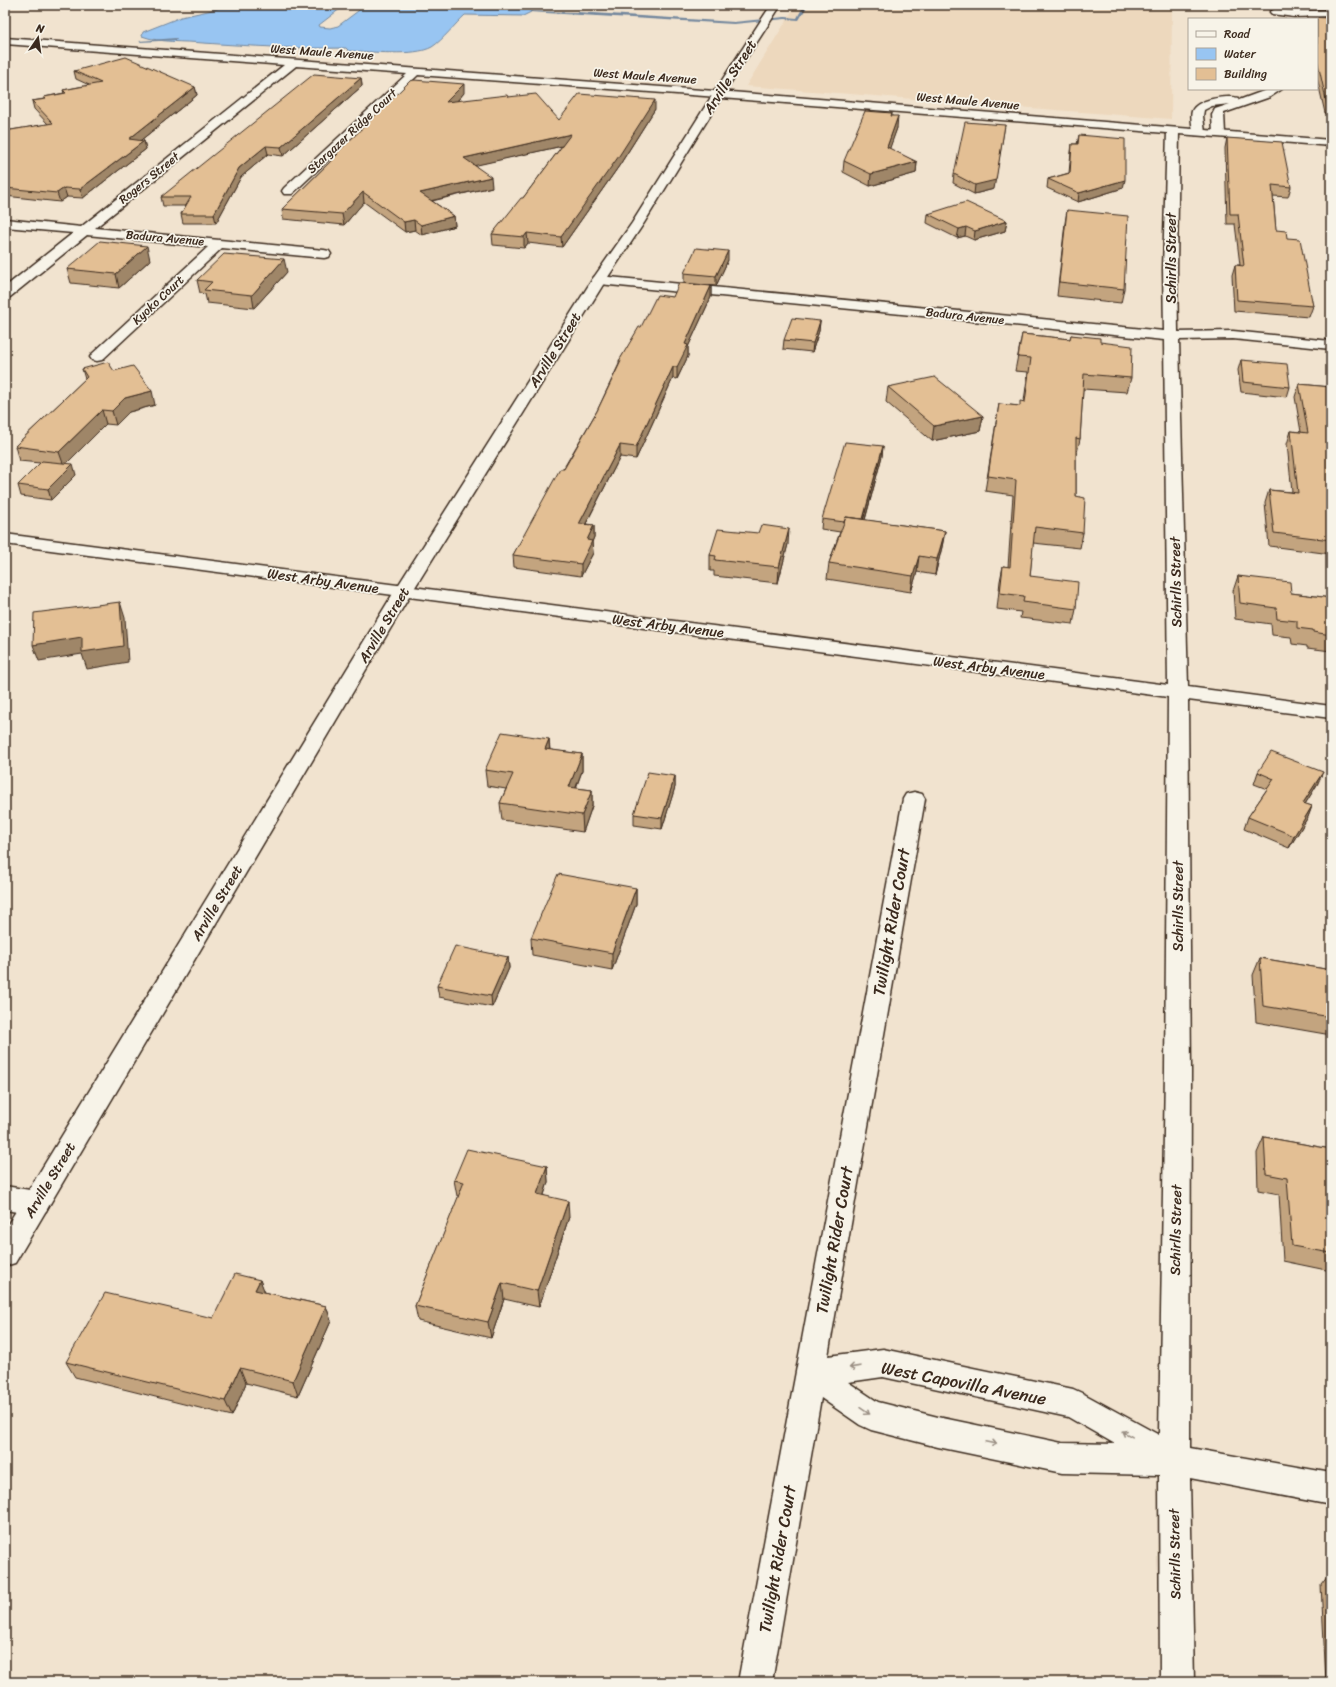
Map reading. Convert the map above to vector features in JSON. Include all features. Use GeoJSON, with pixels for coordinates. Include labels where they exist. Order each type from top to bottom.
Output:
{"type":"FeatureCollection","features":[{"type":"Feature","properties":{"kind":"street","name":"Arville Street"},"geometry":{"type":"LineString","coordinates":[[5,1254],[403,592],[599,280],[638,223],[718,94],[776,5]]}},
{"type":"Feature","properties":{"kind":"street"},"geometry":{"type":"LineString","coordinates":[[1275,12],[1294,14],[1331,13]]}},
{"type":"Feature","properties":{"kind":"street","name":"West Maule Avenue"},"geometry":{"type":"LineString","coordinates":[[5,40],[718,94],[1331,143]]}},
{"type":"Feature","properties":{"kind":"street","name":"Rogers Street"},"geometry":{"type":"LineString","coordinates":[[5,294],[293,63]]}},
{"type":"Feature","properties":{"kind":"street","name":"Stargazer Ridge Court"},"geometry":{"type":"LineString","coordinates":[[288,191],[415,72]]}},
{"type":"Feature","properties":{"kind":"street"},"geometry":{"type":"LineString","coordinates":[[1219,134],[1219,111],[1266,95],[1275,90]]}},
{"type":"Feature","properties":{"kind":"street"},"geometry":{"type":"LineString","coordinates":[[1199,133],[1198,112],[1200,108],[1219,102],[1251,99]]}},
{"type":"Feature","properties":{"kind":"street","name":"Schirlls Street"},"geometry":{"type":"LineString","coordinates":[[1173,131],[1170,269],[1178,692],[1178,1071],[1174,1460],[1177,1682]]}},
{"type":"Feature","properties":{"kind":"street","name":"Badura Avenue"},"geometry":{"type":"LineString","coordinates":[[5,223],[324,254]]}},
{"type":"Feature","properties":{"kind":"street","name":"Kyoko Court"},"geometry":{"type":"LineString","coordinates":[[97,357],[220,243]]}},
{"type":"Feature","properties":{"kind":"street","name":"Badura Avenue"},"geometry":{"type":"LineString","coordinates":[[599,280],[1172,336],[1233,335],[1331,345]]}},
{"type":"Feature","properties":{"kind":"street","name":"West Arby Avenue"},"geometry":{"type":"LineString","coordinates":[[5,539],[1331,712]]}},
{"type":"Feature","properties":{"kind":"street","name":"Twilight Rider Court"},"geometry":{"type":"LineString","coordinates":[[755,1682],[914,799]]}},
{"type":"Feature","properties":{"kind":"street"},"geometry":{"type":"LineString","coordinates":[[5,1198],[36,1204]]}},
{"type":"Feature","properties":{"kind":"street","name":"West Capovilla Avenue"},"geometry":{"type":"LineString","coordinates":[[810,1374],[884,1364],[1073,1404],[1174,1460]]}},
{"type":"Feature","properties":{"kind":"street","name":"West Capovilla Avenue"},"geometry":{"type":"LineString","coordinates":[[810,1374],[871,1415],[938,1432],[1062,1458],[1174,1460],[1331,1489]]}},
{"type":"Feature","properties":{"kind":"shaded area"},"geometry":{"type":"Polygon","coordinates":[[[796,5],[1172,5],[1171,119],[746,86],[796,5]]]}},
{"type":"Feature","properties":{"kind":"water"},"geometry":{"type":"Polygon","coordinates":[[[223,5],[345,5],[319,25],[320,27],[330,28],[338,26],[366,5],[513,5],[532,8],[531,12],[523,16],[465,15],[432,47],[424,50],[403,53],[349,51],[346,48],[274,47],[156,40],[142,36],[143,32],[181,17],[217,9],[223,5]]]}},
{"type":"Feature","properties":{"kind":"building"},"geometry":{"type":"Polygon","coordinates":[[[1307,17],[1331,18],[1331,105],[1327,104],[1318,64],[1318,18],[1307,17]]]}},
{"type":"Feature","properties":{"kind":"building"},"geometry":{"type":"Polygon","coordinates":[[[126,57],[195,87],[129,139],[144,141],[80,189],[64,188],[57,193],[5,188],[5,131],[53,123],[32,101],[46,99],[44,97],[66,93],[63,90],[101,83],[74,71],[126,57]]]}},
{"type":"Feature","properties":{"kind":"building"},"geometry":{"type":"Polygon","coordinates":[[[314,74],[361,78],[281,147],[266,146],[239,168],[214,214],[181,214],[191,197],[161,197],[314,74]]]}},
{"type":"Feature","properties":{"kind":"building"},"geometry":{"type":"Polygon","coordinates":[[[414,80],[464,84],[446,102],[507,95],[508,97],[536,94],[559,120],[579,94],[655,100],[619,156],[561,237],[527,233],[524,237],[492,234],[521,198],[523,198],[571,134],[464,158],[491,177],[420,193],[454,216],[421,225],[414,220],[404,222],[363,192],[342,214],[282,209],[410,81],[414,80]]]}},
{"type":"Feature","properties":{"kind":"building"},"geometry":{"type":"Polygon","coordinates":[[[865,111],[892,113],[891,116],[898,116],[887,147],[917,162],[871,174],[844,161],[865,111]]]}},
{"type":"Feature","properties":{"kind":"building"},"geometry":{"type":"Polygon","coordinates":[[[965,122],[1005,125],[996,180],[975,185],[954,174],[965,122]]]}},
{"type":"Feature","properties":{"kind":"building"},"geometry":{"type":"Polygon","coordinates":[[[1079,135],[1125,139],[1125,180],[1079,193],[1048,179],[1070,173],[1072,144],[1078,144],[1079,135]]]}},
{"type":"Feature","properties":{"kind":"building"},"geometry":{"type":"Polygon","coordinates":[[[1227,138],[1282,142],[1291,187],[1272,185],[1276,230],[1286,231],[1287,238],[1300,239],[1313,306],[1237,300],[1235,265],[1244,266],[1238,214],[1230,214],[1227,138]]]}},
{"type":"Feature","properties":{"kind":"building"},"geometry":{"type":"Polygon","coordinates":[[[966,202],[1007,221],[975,231],[966,227],[959,229],[928,214],[966,202]]]}},
{"type":"Feature","properties":{"kind":"building"},"geometry":{"type":"Polygon","coordinates":[[[1067,210],[1128,216],[1124,289],[1059,282],[1067,210]]]}},
{"type":"Feature","properties":{"kind":"building"},"geometry":{"type":"Polygon","coordinates":[[[100,241],[147,246],[116,274],[67,269],[100,241]]]}},
{"type":"Feature","properties":{"kind":"building"},"geometry":{"type":"Polygon","coordinates":[[[696,248],[728,251],[716,276],[684,273],[696,248]]]}},
{"type":"Feature","properties":{"kind":"building"},"geometry":{"type":"Polygon","coordinates":[[[224,254],[284,259],[252,295],[204,290],[212,282],[197,280],[224,254]]]}},
{"type":"Feature","properties":{"kind":"building"},"geometry":{"type":"Polygon","coordinates":[[[679,283],[711,286],[685,344],[688,345],[677,367],[673,367],[636,447],[620,445],[579,524],[594,525],[587,540],[592,541],[581,564],[513,555],[560,469],[564,469],[597,411],[621,361],[619,361],[639,327],[641,327],[657,295],[673,297],[679,283]]]}},
{"type":"Feature","properties":{"kind":"building"},"geometry":{"type":"Polygon","coordinates":[[[792,318],[820,321],[813,343],[784,340],[792,318]]]}},
{"type":"Feature","properties":{"kind":"building"},"geometry":{"type":"Polygon","coordinates":[[[1022,334],[1070,339],[1071,335],[1100,338],[1100,342],[1132,346],[1131,378],[1084,374],[1080,439],[1076,438],[1076,496],[1085,498],[1083,533],[1035,527],[1030,576],[1078,582],[1076,609],[1023,602],[1024,596],[1000,593],[1003,566],[1010,567],[1016,480],[988,476],[999,404],[1020,406],[1020,401],[1025,402],[1031,358],[1018,357],[1022,334]]]}},
{"type":"Feature","properties":{"kind":"building"},"geometry":{"type":"Polygon","coordinates":[[[1241,360],[1287,364],[1290,387],[1243,382],[1241,360]]]}},
{"type":"Feature","properties":{"kind":"building"},"geometry":{"type":"Polygon","coordinates":[[[108,362],[114,371],[133,366],[152,391],[125,398],[112,411],[102,410],[59,452],[15,446],[87,377],[82,369],[108,362]]]}},
{"type":"Feature","properties":{"kind":"building"},"geometry":{"type":"Polygon","coordinates":[[[935,377],[983,416],[934,426],[888,387],[935,377]]]}},
{"type":"Feature","properties":{"kind":"building"},"geometry":{"type":"Polygon","coordinates":[[[1299,384],[1331,387],[1331,540],[1274,533],[1269,490],[1298,493],[1291,431],[1308,433],[1299,384]]]}},
{"type":"Feature","properties":{"kind":"building"},"geometry":{"type":"Polygon","coordinates":[[[845,442],[883,446],[863,519],[846,517],[844,522],[822,519],[845,442]]]}},
{"type":"Feature","properties":{"kind":"building"},"geometry":{"type":"Polygon","coordinates":[[[42,461],[73,464],[48,489],[18,485],[42,461]]]}},
{"type":"Feature","properties":{"kind":"building"},"geometry":{"type":"Polygon","coordinates":[[[846,517],[945,531],[937,559],[919,556],[913,576],[829,563],[846,517]]]}},
{"type":"Feature","properties":{"kind":"building"},"geometry":{"type":"Polygon","coordinates":[[[761,525],[789,529],[779,567],[715,560],[716,556],[710,555],[718,529],[758,533],[761,525]]]}},
{"type":"Feature","properties":{"kind":"building"},"geometry":{"type":"Polygon","coordinates":[[[1238,576],[1290,582],[1291,593],[1331,598],[1331,635],[1313,632],[1313,630],[1297,628],[1297,621],[1277,619],[1276,608],[1240,603],[1238,576]]]}},
{"type":"Feature","properties":{"kind":"building"},"geometry":{"type":"Polygon","coordinates":[[[120,602],[123,646],[82,652],[82,637],[33,645],[34,613],[120,602]]]}},
{"type":"Feature","properties":{"kind":"building"},"geometry":{"type":"Polygon","coordinates":[[[502,732],[549,739],[545,749],[582,754],[569,787],[592,790],[582,815],[500,803],[513,774],[485,770],[502,732]]]}},
{"type":"Feature","properties":{"kind":"building"},"geometry":{"type":"Polygon","coordinates":[[[1271,752],[1323,772],[1303,803],[1312,806],[1294,836],[1248,817],[1274,779],[1258,772],[1271,752]]]}},
{"type":"Feature","properties":{"kind":"building"},"geometry":{"type":"Polygon","coordinates":[[[648,772],[675,776],[662,818],[634,814],[648,772]]]}},
{"type":"Feature","properties":{"kind":"building"},"geometry":{"type":"Polygon","coordinates":[[[558,874],[636,888],[612,953],[531,938],[558,874]]]}},
{"type":"Feature","properties":{"kind":"building"},"geometry":{"type":"Polygon","coordinates":[[[455,946],[508,957],[491,996],[437,986],[455,946]]]}},
{"type":"Feature","properties":{"kind":"building"},"geometry":{"type":"Polygon","coordinates":[[[1260,958],[1331,970],[1331,1017],[1263,1006],[1260,958]]]}},
{"type":"Feature","properties":{"kind":"building"},"geometry":{"type":"Polygon","coordinates":[[[1264,1137],[1331,1149],[1331,1253],[1292,1246],[1287,1178],[1266,1174],[1264,1137]]]}},
{"type":"Feature","properties":{"kind":"building"},"geometry":{"type":"Polygon","coordinates":[[[467,1149],[547,1166],[537,1194],[568,1201],[537,1291],[502,1283],[488,1322],[415,1306],[464,1182],[454,1180],[467,1149]]]}},
{"type":"Feature","properties":{"kind":"building"},"geometry":{"type":"Polygon","coordinates":[[[235,1274],[260,1280],[255,1290],[326,1306],[293,1381],[240,1368],[225,1401],[66,1362],[105,1293],[213,1318],[235,1274]]]}},
{"type":"Feature","properties":{"kind":"building"},"geometry":{"type":"Polygon","coordinates":[[[1328,1576],[1331,1577],[1331,1630],[1328,1576]]]}},
{"type":"Feature","properties":{"kind":"waterway"},"geometry":{"type":"LineString","coordinates":[[531,12],[578,13],[734,23],[785,18],[798,19],[806,5]]}},
{"type":"Feature","properties":{"kind":"waterway"},"geometry":{"type":"LineString","coordinates":[[141,41],[176,39]]}}]}
